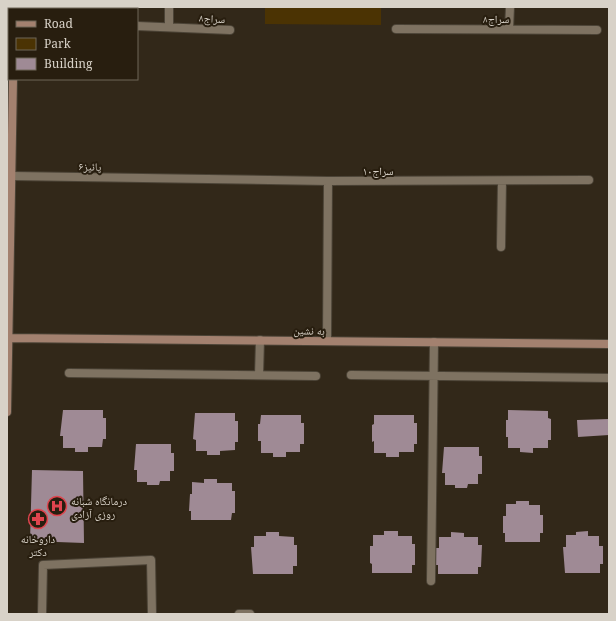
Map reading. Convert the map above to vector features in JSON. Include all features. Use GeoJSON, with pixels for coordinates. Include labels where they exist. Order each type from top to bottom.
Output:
{"type":"FeatureCollection","features":[{"type":"Feature","properties":{"kind":"street"},"geometry":{"type":"LineString","coordinates":[[169,7],[169,27]]}},
{"type":"Feature","properties":{"kind":"street"},"geometry":{"type":"LineString","coordinates":[[509,28],[510,7]]}},
{"type":"Feature","properties":{"kind":"street","name":"۸سراج"},"geometry":{"type":"LineString","coordinates":[[138,26],[230,30]]}},
{"type":"Feature","properties":{"kind":"street","name":"سراج۸"},"geometry":{"type":"LineString","coordinates":[[396,28],[597,30]]}},
{"type":"Feature","properties":{"kind":"street"},"geometry":{"type":"LineString","coordinates":[[7,412],[12,176],[10,97],[13,80]]}},
{"type":"Feature","properties":{"kind":"street","name":"پائیز۶"},"geometry":{"type":"LineString","coordinates":[[12,176],[168,178]]}},
{"type":"Feature","properties":{"kind":"street","name":"سراج۱۰"},"geometry":{"type":"LineString","coordinates":[[168,178],[328,181],[589,180]]}},
{"type":"Feature","properties":{"kind":"street"},"geometry":{"type":"LineString","coordinates":[[327,341],[328,181]]}},
{"type":"Feature","properties":{"kind":"street"},"geometry":{"type":"LineString","coordinates":[[501,247],[502,181]]}},
{"type":"Feature","properties":{"kind":"street","name":"به نشین"},"geometry":{"type":"LineString","coordinates":[[8,338],[609,344]]}},
{"type":"Feature","properties":{"kind":"street"},"geometry":{"type":"LineString","coordinates":[[259,375],[260,340]]}},
{"type":"Feature","properties":{"kind":"street"},"geometry":{"type":"LineString","coordinates":[[431,581],[434,342]]}},
{"type":"Feature","properties":{"kind":"street"},"geometry":{"type":"LineString","coordinates":[[69,373],[316,376]]}},
{"type":"Feature","properties":{"kind":"street"},"geometry":{"type":"LineString","coordinates":[[351,375],[609,378]]}},
{"type":"Feature","properties":{"kind":"street"},"geometry":{"type":"LineString","coordinates":[[42,614],[43,565],[152,560],[152,614]]}},
{"type":"Feature","properties":{"kind":"street"},"geometry":{"type":"LineString","coordinates":[[239,614],[250,614]]}},
{"type":"Feature","properties":{"kind":"green space"},"geometry":{"type":"Polygon","coordinates":[[[265,7],[381,7],[381,25],[265,24],[265,7]]]}},
{"type":"Feature","properties":{"kind":"building"},"geometry":{"type":"Polygon","coordinates":[[[63,410],[103,410],[103,418],[106,418],[106,439],[103,439],[102,447],[88,447],[88,452],[75,452],[75,448],[63,448],[63,436],[60,436],[63,410]]]}},
{"type":"Feature","properties":{"kind":"building"},"geometry":{"type":"Polygon","coordinates":[[[508,410],[548,411],[548,418],[551,419],[551,440],[548,440],[548,448],[533,448],[533,453],[520,452],[520,448],[508,448],[508,437],[506,437],[506,420],[508,420],[508,410]]]}},
{"type":"Feature","properties":{"kind":"building"},"geometry":{"type":"Polygon","coordinates":[[[195,413],[235,413],[235,421],[238,421],[238,442],[235,442],[235,450],[220,451],[220,455],[207,455],[207,451],[196,451],[196,440],[193,439],[195,413]]]}},
{"type":"Feature","properties":{"kind":"building"},"geometry":{"type":"Polygon","coordinates":[[[261,415],[301,415],[301,423],[304,423],[304,444],[300,444],[300,452],[286,452],[286,457],[273,457],[273,453],[261,453],[261,441],[258,441],[258,424],[260,424],[261,415]]]}},
{"type":"Feature","properties":{"kind":"building"},"geometry":{"type":"Polygon","coordinates":[[[374,415],[414,415],[414,423],[417,423],[417,444],[414,444],[414,452],[399,452],[399,457],[386,457],[386,453],[374,453],[374,441],[372,442],[372,425],[374,424],[374,415]]]}},
{"type":"Feature","properties":{"kind":"building"},"geometry":{"type":"Polygon","coordinates":[[[609,419],[609,435],[578,437],[577,420],[609,419]]]}},
{"type":"Feature","properties":{"kind":"building"},"geometry":{"type":"Polygon","coordinates":[[[136,444],[171,444],[171,453],[174,453],[174,471],[170,471],[170,481],[160,481],[159,485],[147,485],[147,482],[137,482],[137,470],[134,470],[136,444]]]}},
{"type":"Feature","properties":{"kind":"building"},"geometry":{"type":"Polygon","coordinates":[[[444,447],[479,447],[479,456],[482,456],[482,474],[478,474],[478,484],[468,484],[467,488],[455,488],[455,485],[445,485],[445,473],[442,473],[444,447]]]}},
{"type":"Feature","properties":{"kind":"building","name":"درمانگاه شبانه روزی آزادی"},"geometry":{"type":"Polygon","coordinates":[[[32,470],[83,471],[84,543],[30,541],[32,470]]]}},
{"type":"Feature","properties":{"kind":"building"},"geometry":{"type":"Polygon","coordinates":[[[204,479],[217,479],[217,483],[232,483],[232,491],[235,491],[235,513],[232,513],[231,520],[191,520],[191,511],[189,511],[190,494],[192,494],[192,482],[204,483],[204,479]]]}},
{"type":"Feature","properties":{"kind":"building"},"geometry":{"type":"Polygon","coordinates":[[[516,501],[529,501],[529,505],[540,505],[540,515],[543,515],[543,533],[540,533],[540,542],[505,542],[505,533],[503,533],[503,516],[506,516],[506,504],[516,504],[516,501]]]}},
{"type":"Feature","properties":{"kind":"building"},"geometry":{"type":"Polygon","coordinates":[[[384,531],[398,531],[398,536],[412,536],[412,544],[415,544],[415,565],[412,565],[412,573],[372,573],[372,564],[370,563],[370,546],[373,546],[373,535],[384,535],[384,531]]]}},
{"type":"Feature","properties":{"kind":"building"},"geometry":{"type":"Polygon","coordinates":[[[588,531],[588,536],[599,536],[599,546],[603,546],[603,564],[600,564],[600,573],[565,573],[563,547],[566,547],[566,535],[576,535],[576,532],[588,531]]]}},
{"type":"Feature","properties":{"kind":"building"},"geometry":{"type":"Polygon","coordinates":[[[266,532],[279,532],[279,536],[294,537],[294,545],[297,545],[297,566],[293,566],[293,574],[253,574],[251,547],[254,547],[254,536],[266,536],[266,532]]]}},
{"type":"Feature","properties":{"kind":"building"},"geometry":{"type":"Polygon","coordinates":[[[451,532],[464,533],[464,537],[478,537],[478,545],[482,545],[481,567],[478,567],[478,574],[438,574],[438,565],[436,565],[436,548],[439,548],[439,537],[451,537],[451,532]]]}},
{"type":"Feature","properties":{"kind":"place","name":"درمانگاه شبانه روزی آزادی"},"geometry":{"type":"Point","coordinates":[57,506]}},
{"type":"Feature","properties":{"kind":"place","name":"داروخانه دکتر"},"geometry":{"type":"Point","coordinates":[38,519]}}]}
